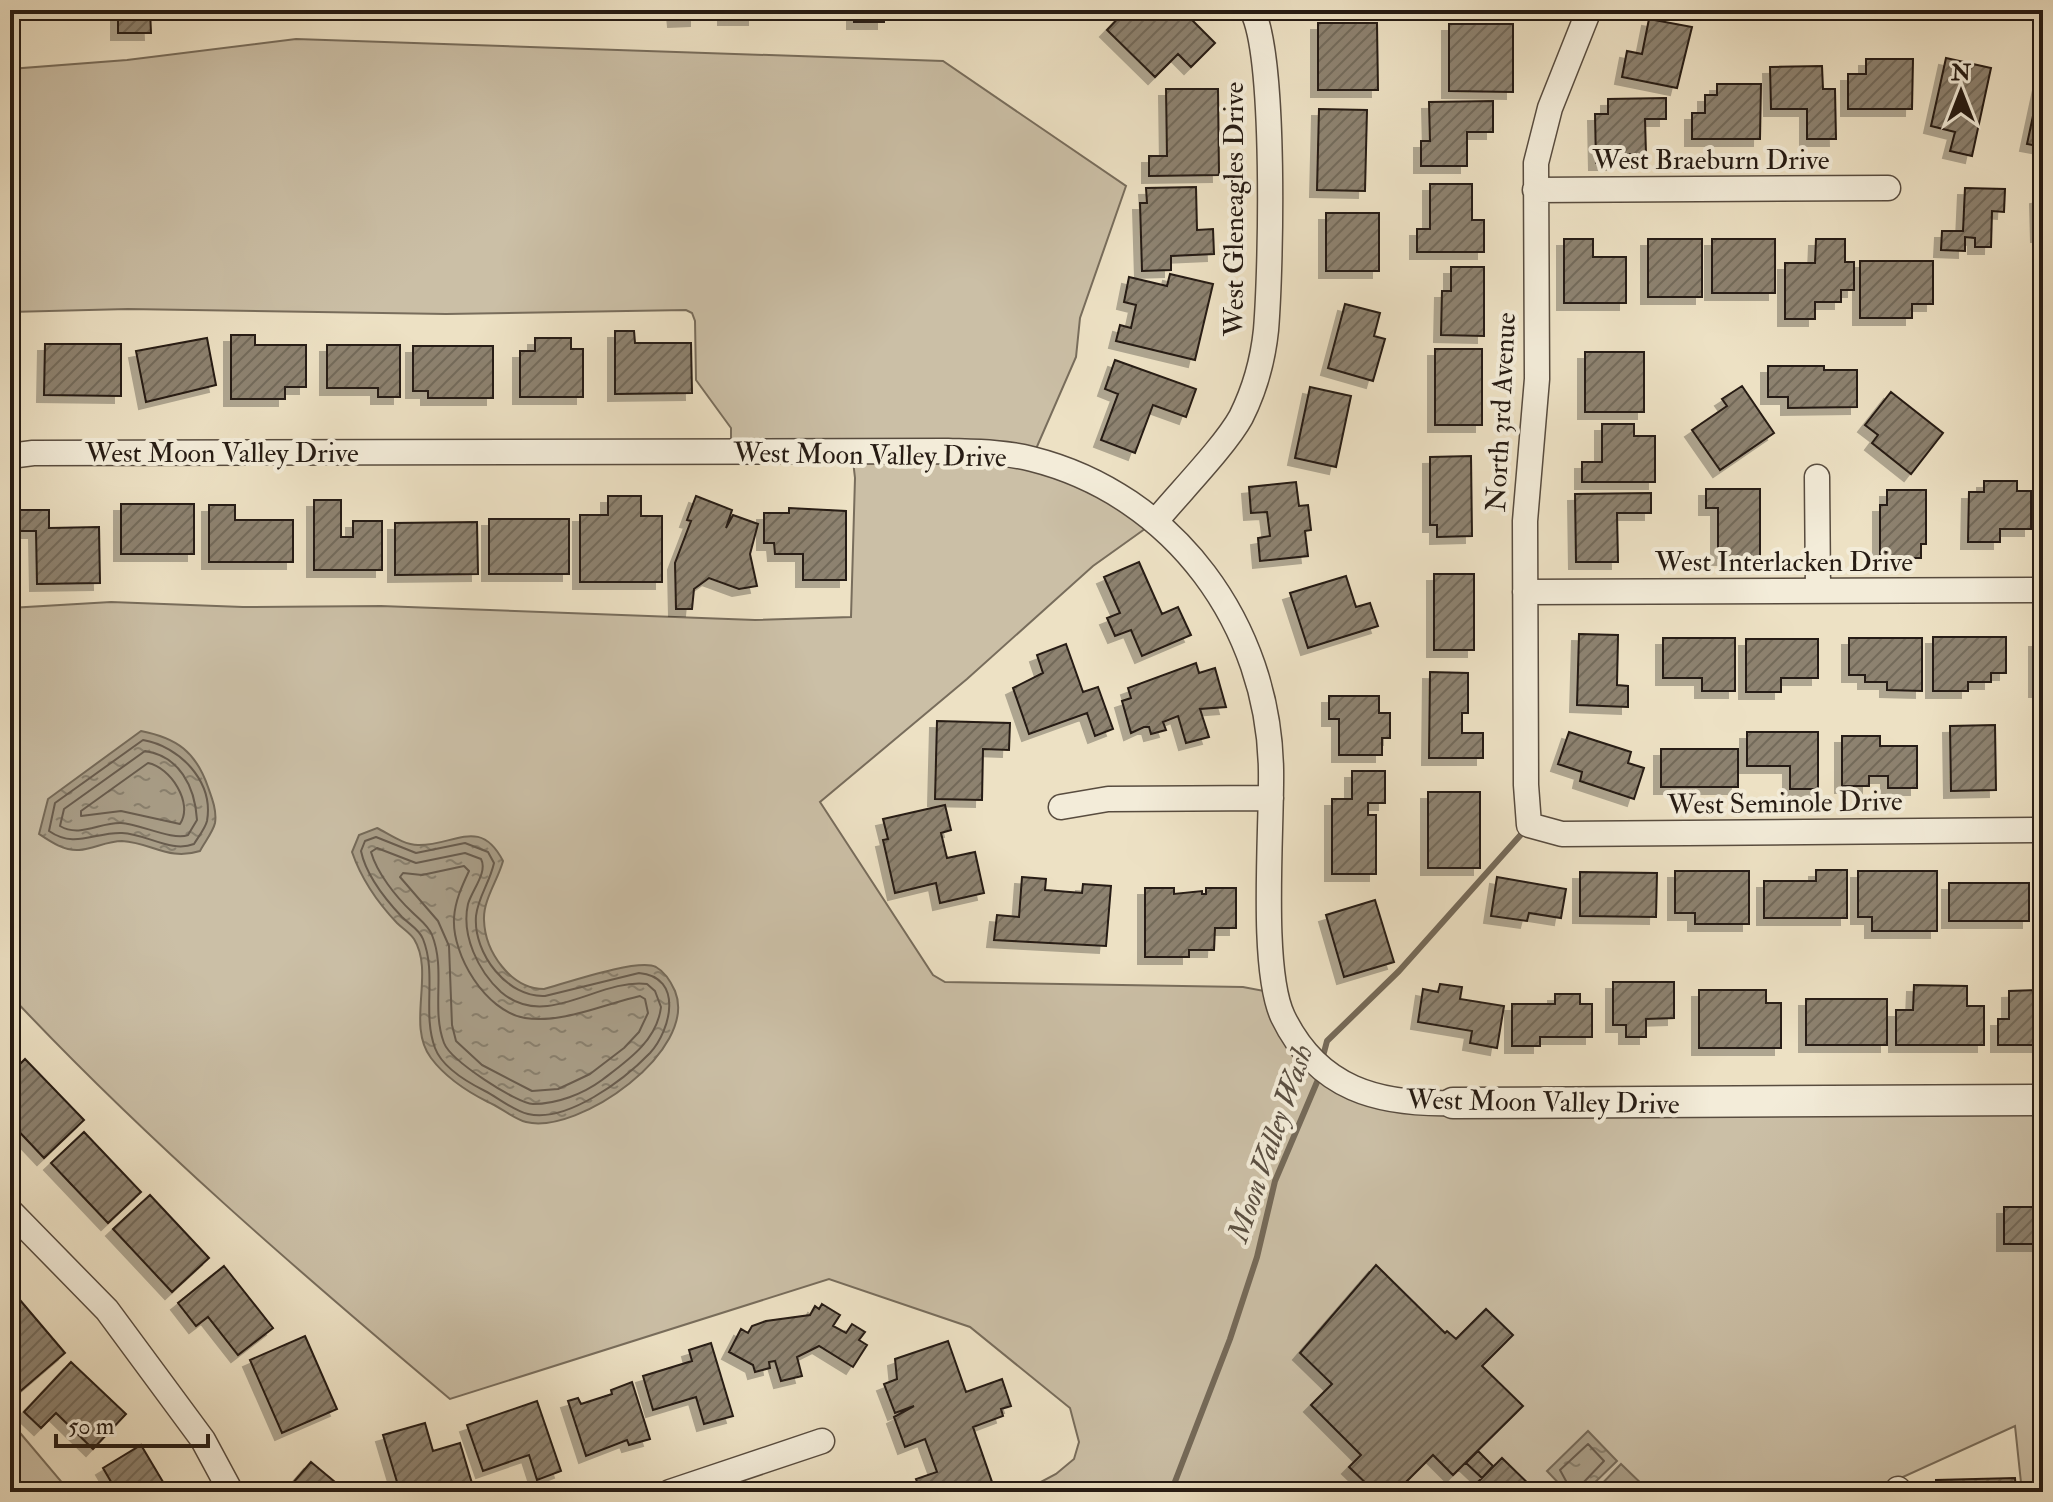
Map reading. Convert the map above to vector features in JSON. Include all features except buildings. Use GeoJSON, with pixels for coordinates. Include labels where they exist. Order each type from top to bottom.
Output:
{"type":"FeatureCollection","features":[{"type":"Feature","properties":{"kind":"street","name":"West Gleneagles Drive"},"geometry":{"type":"LineString","coordinates":[[1156,521],[1240,419],[1258,372],[1263,345],[1267,114],[1259,24],[1252,10]]}},
{"type":"Feature","properties":{"kind":"street","name":"North 3rd Avenue"},"geometry":{"type":"LineString","coordinates":[[1529,825],[1525,521],[1537,379],[1535,190],[1540,140],[1589,10]]}},
{"type":"Feature","properties":{"kind":"street","name":"West Braeburn Drive"},"geometry":{"type":"LineString","coordinates":[[1535,190],[1888,188]]}},
{"type":"Feature","properties":{"kind":"street","name":"West Moon Valley Drive"},"geometry":{"type":"LineString","coordinates":[[10,456],[33,453],[994,453],[1032,459],[1102,486],[1156,521],[1200,566],[1228,606],[1246,643],[1266,706],[1271,798],[1271,961],[1282,1016],[1309,1058],[1347,1087],[1416,1104],[2043,1100]]}},
{"type":"Feature","properties":{"kind":"street"},"geometry":{"type":"LineString","coordinates":[[1817,477],[1818,590]]}},
{"type":"Feature","properties":{"kind":"street","name":"West Interlacken Drive"},"geometry":{"type":"LineString","coordinates":[[1525,592],[2043,590]]}},
{"type":"Feature","properties":{"kind":"street"},"geometry":{"type":"LineString","coordinates":[[1061,807],[1108,799],[1271,798]]}},
{"type":"Feature","properties":{"kind":"street","name":"West Seminole Drive"},"geometry":{"type":"LineString","coordinates":[[1529,825],[1562,834],[2043,830]]}},
{"type":"Feature","properties":{"kind":"street"},"geometry":{"type":"LineString","coordinates":[[10,1211],[107,1310],[203,1440],[231,1492]]}},
{"type":"Feature","properties":{"kind":"street"},"geometry":{"type":"LineString","coordinates":[[670,1492],[822,1441]]}},
{"type":"Feature","properties":{"kind":"shaded area"},"geometry":{"type":"Polygon","coordinates":[[[296,39],[943,61],[1126,186],[1080,318],[1076,357],[1032,458],[1156,521],[1093,566],[967,679],[820,802],[933,975],[945,982],[1243,987],[1275,993],[1309,1058],[1391,1099],[2043,1100],[2043,1492],[2022,1492],[2015,1426],[1870,1492],[1022,1492],[1056,1474],[1074,1459],[1079,1442],[1070,1408],[970,1327],[829,1279],[450,1399],[169,1153],[10,995],[10,608],[111,602],[243,607],[381,606],[755,620],[851,617],[855,478],[852,452],[731,452],[731,428],[696,380],[695,321],[692,313],[686,310],[446,314],[128,309],[10,312],[10,69],[127,60],[296,39]]]}},
{"type":"Feature","properties":{"kind":"shaded area"},"geometry":{"type":"Polygon","coordinates":[[[10,1421],[65,1486],[69,1492],[10,1492],[10,1421]]]}},
{"type":"Feature","properties":{"kind":"water"},"geometry":{"type":"Polygon","coordinates":[[[141,731],[184,748],[198,764],[215,809],[215,823],[200,851],[169,853],[122,841],[73,850],[39,834],[48,799],[141,731]]]}},
{"type":"Feature","properties":{"kind":"water"},"geometry":{"type":"Polygon","coordinates":[[[377,828],[413,845],[475,836],[494,847],[503,861],[486,905],[486,932],[495,956],[521,983],[544,989],[634,966],[647,965],[662,972],[675,991],[678,1014],[669,1038],[652,1062],[629,1084],[603,1102],[549,1123],[521,1120],[450,1078],[431,1058],[424,1045],[420,1015],[422,967],[414,939],[376,898],[352,852],[359,835],[377,828]]]}},
{"type":"Feature","properties":{"kind":"water"},"geometry":{"type":"Polygon","coordinates":[[[1588,1431],[1617,1461],[1585,1492],[1567,1492],[1547,1471],[1588,1431]]]}},
{"type":"Feature","properties":{"kind":"water"},"geometry":{"type":"Polygon","coordinates":[[[1621,1464],[1650,1492],[1594,1492],[1621,1464]]]}},
{"type":"Feature","properties":{"kind":"waterway","name":"Moon Valley Wash"},"geometry":{"type":"LineString","coordinates":[[1322,1060],[1327,1041],[1399,971],[1525,830]]}},
{"type":"Feature","properties":{"kind":"waterway","name":"Moon Valley Wash"},"geometry":{"type":"LineString","coordinates":[[1171,1492],[1230,1339],[1257,1257],[1275,1181],[1320,1075]]}}]}
